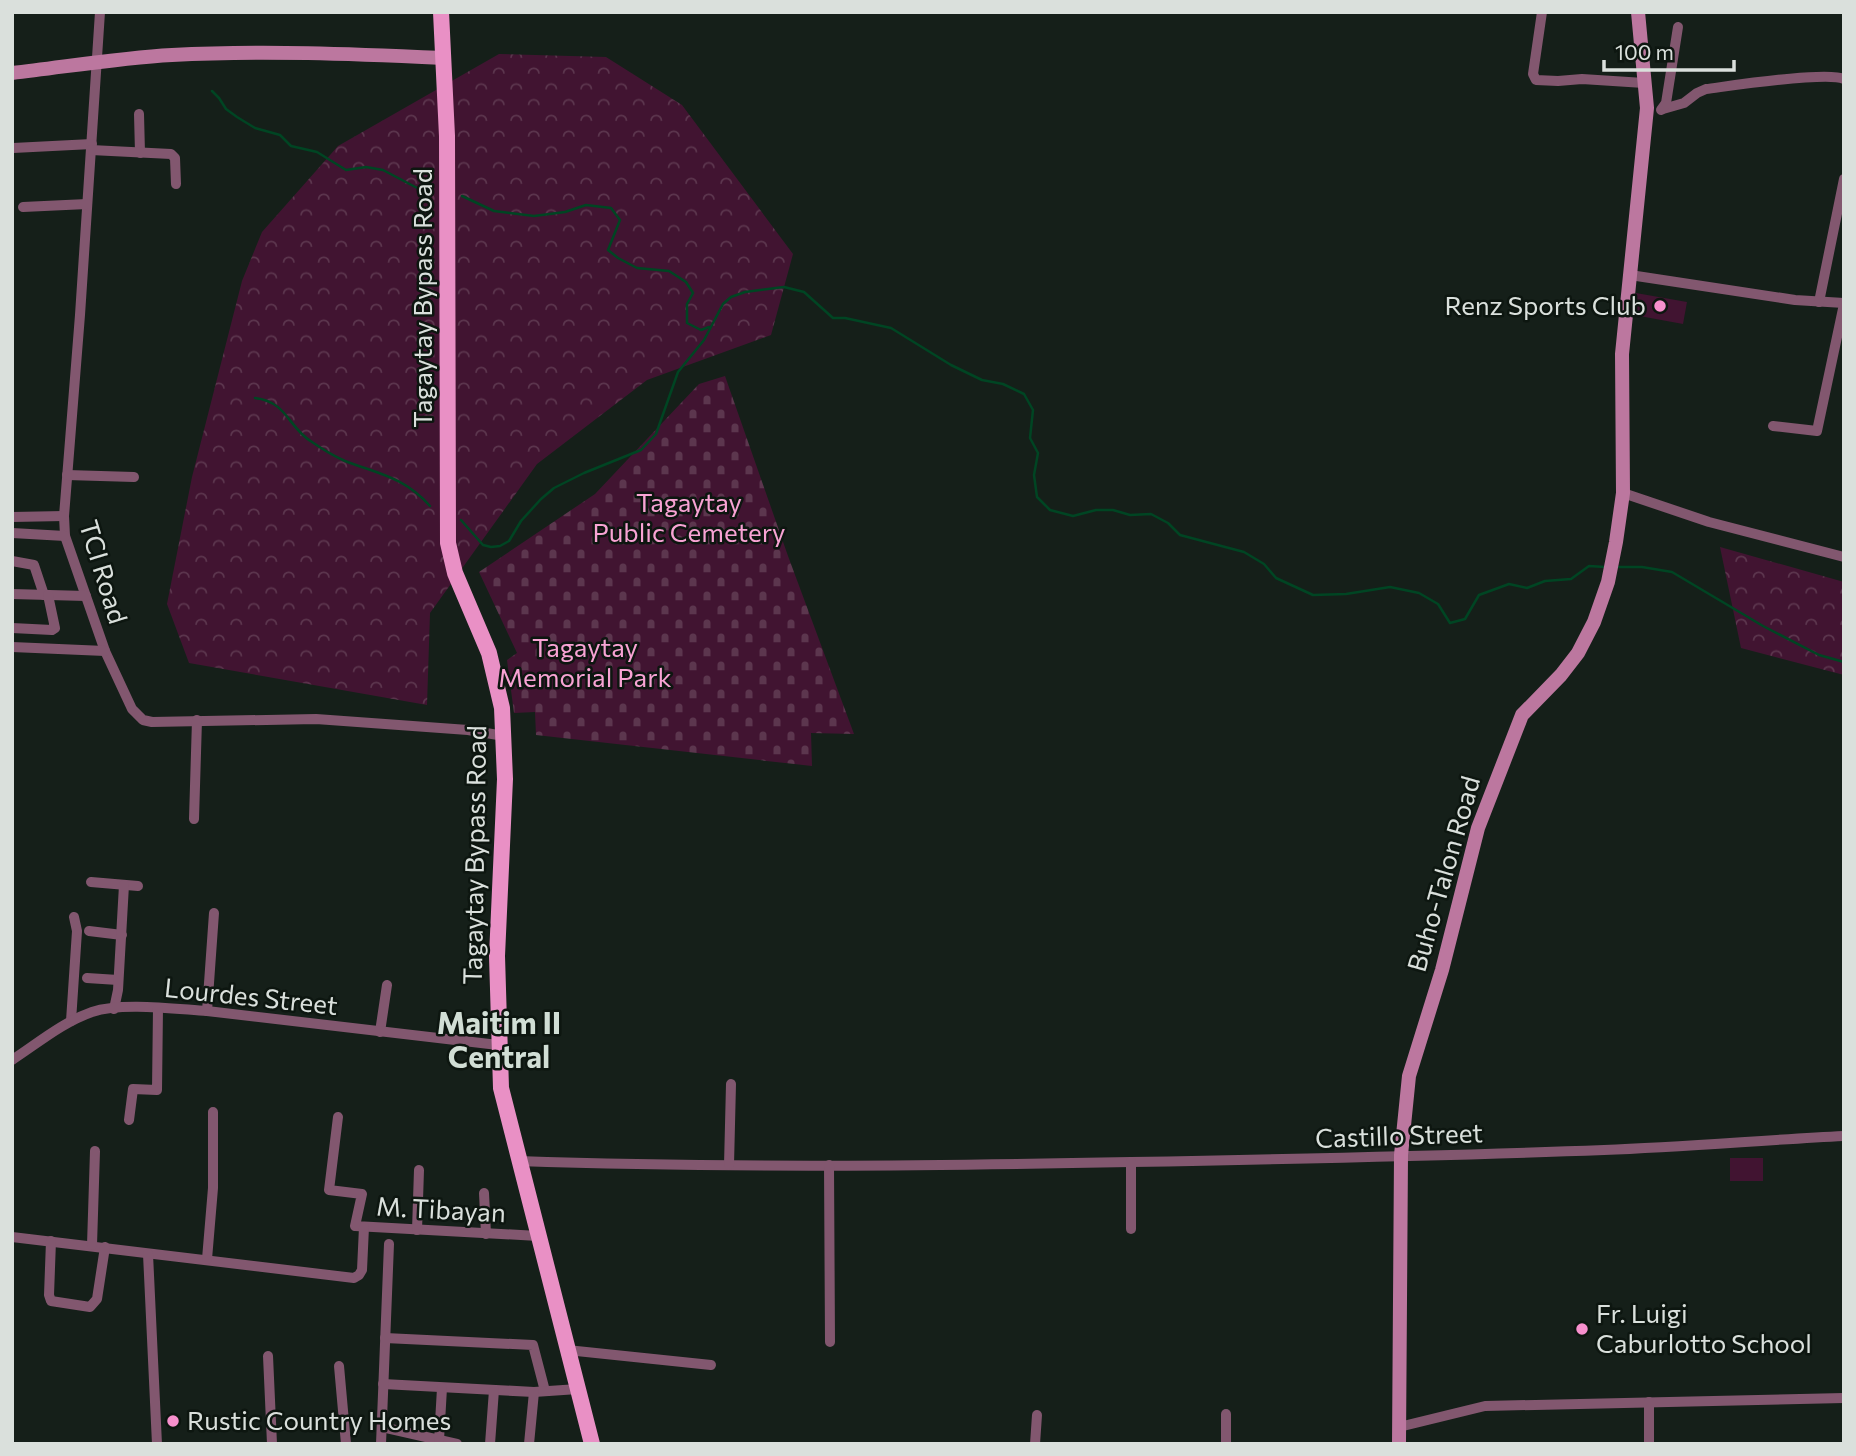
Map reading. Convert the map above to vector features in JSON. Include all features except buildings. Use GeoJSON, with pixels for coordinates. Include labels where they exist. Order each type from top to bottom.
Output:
{"type":"FeatureCollection","features":[{"type":"Feature","properties":{"kind":"main road","name":"Tagaytay Bypass Road"},"geometry":{"type":"LineString","coordinates":[[441,12],[447,194],[448,543],[455,573],[491,661],[502,708],[504,736],[505,779],[497,956],[501,1088],[592,1444]]}},
{"type":"Feature","properties":{"kind":"street","name":"TCI Road"},"geometry":{"type":"LineString","coordinates":[[100,12],[64,516],[65,536],[86,596],[106,651],[132,709],[142,720],[152,722],[316,719],[468,730],[504,736]]}},
{"type":"Feature","properties":{"kind":"street"},"geometry":{"type":"LineString","coordinates":[[1542,12],[1533,74],[1536,80],[1581,79],[1644,83]]}},
{"type":"Feature","properties":{"kind":"street","name":"Buho-Talon Road"},"geometry":{"type":"LineString","coordinates":[[1399,1444],[1401,1156],[1409,1076],[1442,970],[1478,828],[1522,715],[1561,675],[1594,622],[1608,582],[1616,542],[1623,493],[1622,354],[1646,113],[1638,12]]}},
{"type":"Feature","properties":{"kind":"street"},"geometry":{"type":"LineString","coordinates":[[1663,109],[1678,27]]}},
{"type":"Feature","properties":{"kind":"street"},"geometry":{"type":"LineString","coordinates":[[12,73],[143,57],[204,54],[331,54],[444,58]]}},
{"type":"Feature","properties":{"kind":"street"},"geometry":{"type":"LineString","coordinates":[[1646,113],[1684,103],[1706,89],[1813,77],[1837,76],[1844,79]]}},
{"type":"Feature","properties":{"kind":"street"},"geometry":{"type":"LineString","coordinates":[[139,114],[140,153]]}},
{"type":"Feature","properties":{"kind":"street"},"geometry":{"type":"LineString","coordinates":[[13,148],[92,147],[171,154],[175,158],[176,184]]}},
{"type":"Feature","properties":{"kind":"street"},"geometry":{"type":"LineString","coordinates":[[1819,302],[1844,179]]}},
{"type":"Feature","properties":{"kind":"street"},"geometry":{"type":"LineString","coordinates":[[23,207],[87,204]]}},
{"type":"Feature","properties":{"kind":"street"},"geometry":{"type":"LineString","coordinates":[[1630,275],[1795,300],[1844,304],[1817,431],[1773,425]]}},
{"type":"Feature","properties":{"kind":"street"},"geometry":{"type":"LineString","coordinates":[[67,475],[134,477]]}},
{"type":"Feature","properties":{"kind":"street"},"geometry":{"type":"LineString","coordinates":[[1623,493],[1721,526],[1844,557]]}},
{"type":"Feature","properties":{"kind":"street"},"geometry":{"type":"LineString","coordinates":[[12,517],[64,516]]}},
{"type":"Feature","properties":{"kind":"street"},"geometry":{"type":"LineString","coordinates":[[12,533],[65,536]]}},
{"type":"Feature","properties":{"kind":"street"},"geometry":{"type":"LineString","coordinates":[[12,561],[34,565],[55,628],[12,628]]}},
{"type":"Feature","properties":{"kind":"street"},"geometry":{"type":"LineString","coordinates":[[12,594],[86,596]]}},
{"type":"Feature","properties":{"kind":"street"},"geometry":{"type":"LineString","coordinates":[[12,647],[106,651]]}},
{"type":"Feature","properties":{"kind":"street"},"geometry":{"type":"LineString","coordinates":[[194,819],[197,720]]}},
{"type":"Feature","properties":{"kind":"street"},"geometry":{"type":"LineString","coordinates":[[91,882],[138,886]]}},
{"type":"Feature","properties":{"kind":"street"},"geometry":{"type":"LineString","coordinates":[[114,1009],[124,885]]}},
{"type":"Feature","properties":{"kind":"street"},"geometry":{"type":"LineString","coordinates":[[206,1011],[214,913]]}},
{"type":"Feature","properties":{"kind":"street"},"geometry":{"type":"LineString","coordinates":[[71,1021],[77,931],[74,918]]}},
{"type":"Feature","properties":{"kind":"street"},"geometry":{"type":"LineString","coordinates":[[89,931],[121,935]]}},
{"type":"Feature","properties":{"kind":"street"},"geometry":{"type":"LineString","coordinates":[[87,978],[118,980]]}},
{"type":"Feature","properties":{"kind":"street"},"geometry":{"type":"LineString","coordinates":[[380,1032],[387,985]]}},
{"type":"Feature","properties":{"kind":"street"},"geometry":{"type":"LineString","coordinates":[[129,1120],[132,1089],[157,1090],[158,1008]]}},
{"type":"Feature","properties":{"kind":"street","name":"Lourdes Street"},"geometry":{"type":"LineString","coordinates":[[12,1060],[71,1021],[94,1011],[114,1009],[206,1011],[498,1045]]}},
{"type":"Feature","properties":{"kind":"street"},"geometry":{"type":"LineString","coordinates":[[729,1165],[732,1084]]}},
{"type":"Feature","properties":{"kind":"street"},"geometry":{"type":"LineString","coordinates":[[207,1259],[213,1188],[213,1112]]}},
{"type":"Feature","properties":{"kind":"street","name":"M. Tibayan"},"geometry":{"type":"LineString","coordinates":[[338,1116],[329,1190],[362,1194],[355,1226],[538,1236]]}},
{"type":"Feature","properties":{"kind":"street","name":"Castillo Street"},"geometry":{"type":"LineString","coordinates":[[519,1161],[729,1165],[1073,1165],[1349,1160],[1610,1150],[1844,1136]]}},
{"type":"Feature","properties":{"kind":"street"},"geometry":{"type":"LineString","coordinates":[[92,1245],[95,1151]]}},
{"type":"Feature","properties":{"kind":"street"},"geometry":{"type":"LineString","coordinates":[[1131,1162],[1131,1229]]}},
{"type":"Feature","properties":{"kind":"street"},"geometry":{"type":"LineString","coordinates":[[829,1165],[830,1342]]}},
{"type":"Feature","properties":{"kind":"street"},"geometry":{"type":"LineString","coordinates":[[416,1230],[419,1170]]}},
{"type":"Feature","properties":{"kind":"street"},"geometry":{"type":"LineString","coordinates":[[484,1193],[486,1234]]}},
{"type":"Feature","properties":{"kind":"street"},"geometry":{"type":"LineString","coordinates":[[12,1237],[354,1278],[362,1270],[364,1227]]}},
{"type":"Feature","properties":{"kind":"street"},"geometry":{"type":"LineString","coordinates":[[51,1241],[51,1301],[90,1307],[97,1298],[105,1247]]}},
{"type":"Feature","properties":{"kind":"street"},"geometry":{"type":"LineString","coordinates":[[382,1444],[389,1244]]}},
{"type":"Feature","properties":{"kind":"street"},"geometry":{"type":"LineString","coordinates":[[148,1254],[157,1444]]}},
{"type":"Feature","properties":{"kind":"street"},"geometry":{"type":"LineString","coordinates":[[385,1338],[533,1345],[540,1391],[529,1444]]}},
{"type":"Feature","properties":{"kind":"street"},"geometry":{"type":"LineString","coordinates":[[567,1350],[711,1365]]}},
{"type":"Feature","properties":{"kind":"street"},"geometry":{"type":"LineString","coordinates":[[268,1356],[272,1444]]}},
{"type":"Feature","properties":{"kind":"street"},"geometry":{"type":"LineString","coordinates":[[338,1366],[346,1444]]}},
{"type":"Feature","properties":{"kind":"street"},"geometry":{"type":"LineString","coordinates":[[383,1384],[494,1390],[578,1389]]}},
{"type":"Feature","properties":{"kind":"street"},"geometry":{"type":"LineString","coordinates":[[439,1440],[442,1388]]}},
{"type":"Feature","properties":{"kind":"street"},"geometry":{"type":"LineString","coordinates":[[489,1444],[494,1390]]}},
{"type":"Feature","properties":{"kind":"street"},"geometry":{"type":"LineString","coordinates":[[1399,1427],[1485,1406],[1844,1398]]}},
{"type":"Feature","properties":{"kind":"street"},"geometry":{"type":"LineString","coordinates":[[1649,1402],[1649,1444]]}},
{"type":"Feature","properties":{"kind":"street"},"geometry":{"type":"LineString","coordinates":[[1226,1414],[1226,1444]]}},
{"type":"Feature","properties":{"kind":"street"},"geometry":{"type":"LineString","coordinates":[[1035,1444],[1037,1415]]}},
{"type":"Feature","properties":{"kind":"street"},"geometry":{"type":"LineString","coordinates":[[382,1427],[457,1444]]}},
{"type":"Feature","properties":{"kind":"green space"},"geometry":{"type":"Polygon","coordinates":[[[499,54],[606,57],[682,105],[793,254],[771,335],[647,380],[537,464],[430,613],[427,705],[189,663],[167,604],[192,477],[242,281],[262,232],[338,146],[499,54]]]}},
{"type":"Feature","properties":{"kind":"green space","name":"Renz Sports Club"},"geometry":{"type":"Polygon","coordinates":[[[1636,293],[1687,302],[1683,324],[1634,315],[1636,293]]]}},
{"type":"Feature","properties":{"kind":"green space","name":"Tagaytay Public Cemetery"},"geometry":{"type":"Polygon","coordinates":[[[725,376],[854,734],[811,733],[812,766],[536,735],[535,712],[514,713],[507,660],[517,653],[479,572],[595,494],[699,384],[725,376]]]}},
{"type":"Feature","properties":{"kind":"green space"},"geometry":{"type":"Polygon","coordinates":[[[1720,547],[1844,582],[1844,675],[1741,648],[1720,547]]]}},
{"type":"Feature","properties":{"kind":"green space"},"geometry":{"type":"Polygon","coordinates":[[[1730,1158],[1763,1158],[1763,1181],[1730,1181],[1730,1158]]]}},
{"type":"Feature","properties":{"kind":"waterway"},"geometry":{"type":"LineString","coordinates":[[212,91],[226,109],[237,117],[255,128],[280,135],[291,146],[317,152],[346,170],[366,167],[383,170],[421,190],[431,191]]}},
{"type":"Feature","properties":{"kind":"waterway"},"geometry":{"type":"LineString","coordinates":[[462,196],[494,211],[534,216],[565,212],[586,205],[611,208],[620,220],[608,250],[637,268],[669,271],[686,282],[693,293],[687,304],[687,323],[701,330],[709,327]]}},
{"type":"Feature","properties":{"kind":"waterway"},"geometry":{"type":"LineString","coordinates":[[461,520],[483,545],[500,546],[509,541],[521,521],[554,488],[641,450],[656,434],[678,372],[704,340],[723,304],[731,297],[745,292],[784,287],[804,292],[833,318],[891,328],[951,365],[982,380],[1003,384],[1024,394],[1033,410],[1030,438],[1038,453],[1034,475],[1037,497],[1050,510],[1073,516],[1096,510],[1113,510],[1130,515],[1151,514],[1168,523],[1180,535],[1244,552],[1264,564],[1276,578],[1313,595],[1346,594],[1390,587],[1419,593],[1438,604],[1450,623],[1465,619],[1479,595],[1509,584],[1527,588],[1545,581],[1571,579],[1589,566],[1605,567]]}},
{"type":"Feature","properties":{"kind":"waterway"},"geometry":{"type":"LineString","coordinates":[[255,398],[266,400],[281,410],[304,436],[324,450],[401,482],[430,506]]}},
{"type":"Feature","properties":{"kind":"waterway"},"geometry":{"type":"LineString","coordinates":[[1615,567],[1642,567],[1672,572],[1763,626],[1819,655],[1844,662]]}},
{"type":"Feature","properties":{"kind":"place","name":"Renz Sports Club"},"geometry":{"type":"Point","coordinates":[1660,306]}},
{"type":"Feature","properties":{"kind":"place","name":"Fr. Luigi Caburlotto School"},"geometry":{"type":"Point","coordinates":[1582,1329]}},
{"type":"Feature","properties":{"kind":"place","name":"Rustic Country Homes"},"geometry":{"type":"Point","coordinates":[173,1421]}},
{"type":"Feature","properties":{"kind":"district","name":"Maitim II Central"},"geometry":{"type":"Point","coordinates":[499,1041]}},
{"type":"Feature","properties":{"kind":"park label","name":"Tagaytay Memorial Park"},"geometry":{"type":"Point","coordinates":[585,663]}}]}
